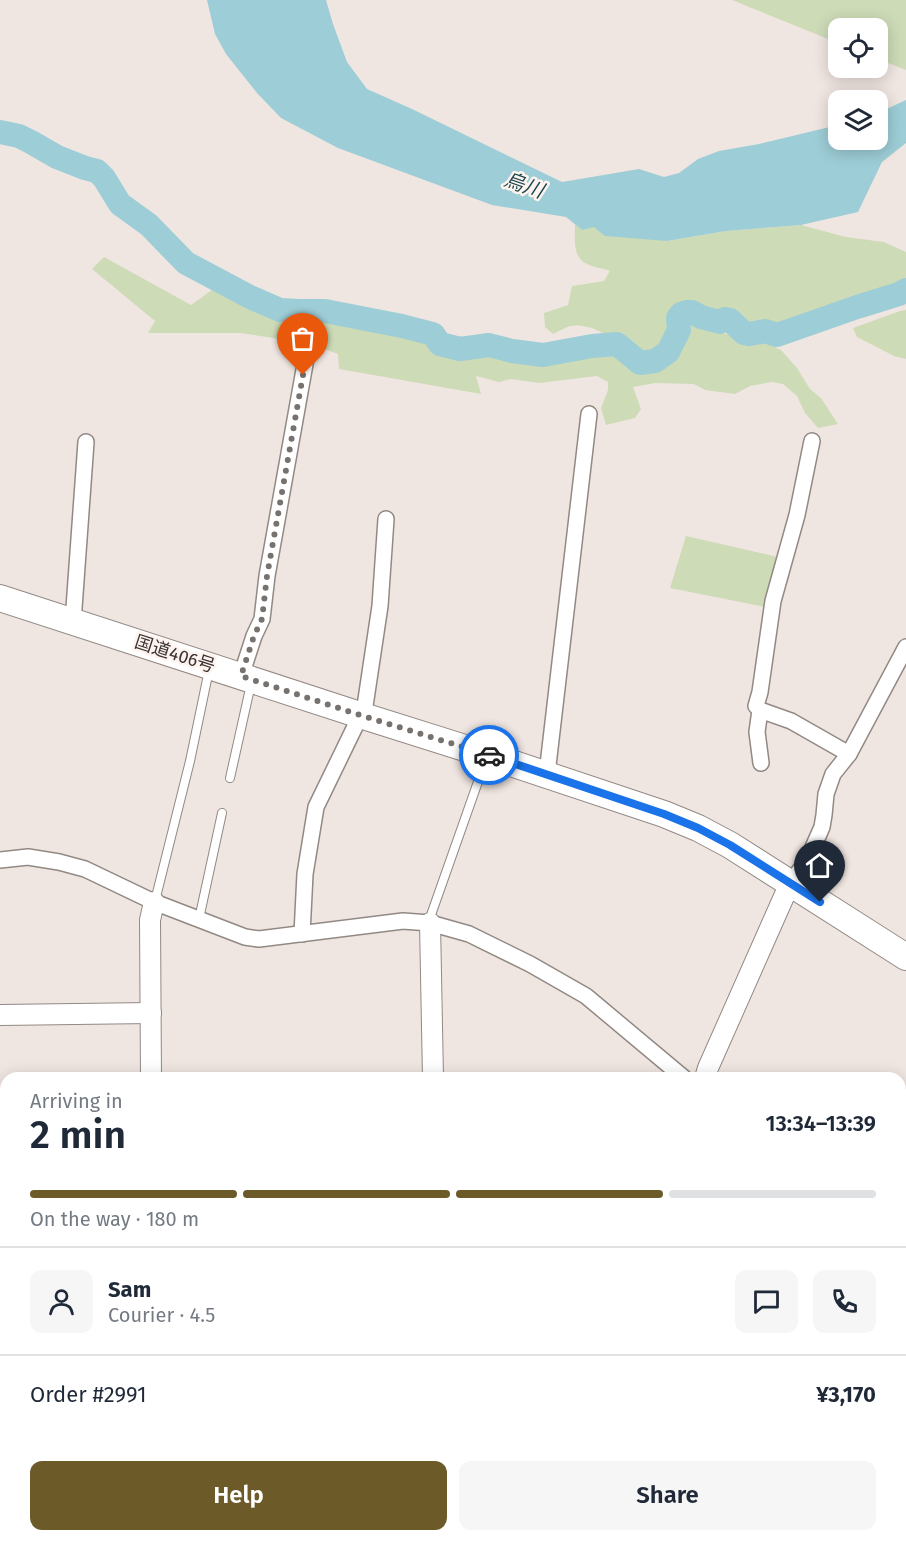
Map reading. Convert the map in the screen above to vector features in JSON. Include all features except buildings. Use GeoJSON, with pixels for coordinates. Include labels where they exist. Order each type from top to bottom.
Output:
{"type":"FeatureCollection","features":[{"type":"Feature","properties":{"kind":"highway","name":"国道406号"},"geometry":{"type":"LineString","coordinates":[[0,598],[547,774],[664,814],[730,845],[906,957]]}},
{"type":"Feature","properties":{"kind":"street"},"geometry":{"type":"LineString","coordinates":[[246,678],[254,636],[262,619],[267,576],[307,353]]}},
{"type":"Feature","properties":{"kind":"street"},"geometry":{"type":"LineString","coordinates":[[547,774],[590,414]]}},
{"type":"Feature","properties":{"kind":"street"},"geometry":{"type":"LineString","coordinates":[[812,441],[797,515],[774,601],[756,706],[760,710],[791,721],[849,754]]}},
{"type":"Feature","properties":{"kind":"street"},"geometry":{"type":"LineString","coordinates":[[73,622],[86,442]]}},
{"type":"Feature","properties":{"kind":"street"},"geometry":{"type":"LineString","coordinates":[[302,934],[305,874],[316,807],[365,706],[380,606],[386,519]]}},
{"type":"Feature","properties":{"kind":"street"},"geometry":{"type":"LineString","coordinates":[[707,1072],[790,883],[807,861],[822,827],[826,794],[833,774],[849,754],[906,647]]}},
{"type":"Feature","properties":{"kind":"street"},"geometry":{"type":"LineString","coordinates":[[760,710],[757,732],[761,763]]}},
{"type":"Feature","properties":{"kind":"street"},"geometry":{"type":"LineString","coordinates":[[0,860],[28,857],[59,862],[93,872],[154,902],[245,937],[259,939],[387,922],[415,921],[430,922],[469,934],[530,963],[586,996],[677,1072]]}},
{"type":"Feature","properties":{"kind":"street"},"geometry":{"type":"LineString","coordinates":[[151,1072],[150,920],[154,902]]}},
{"type":"Feature","properties":{"kind":"street"},"geometry":{"type":"LineString","coordinates":[[430,922],[433,1072]]}},
{"type":"Feature","properties":{"kind":"street"},"geometry":{"type":"LineString","coordinates":[[0,1015],[150,1013]]}},
{"type":"Feature","properties":{"kind":"lane"},"geometry":{"type":"LineString","coordinates":[[154,902],[190,761],[210,666]]}},
{"type":"Feature","properties":{"kind":"lane"},"geometry":{"type":"LineString","coordinates":[[230,778],[246,678]]}},
{"type":"Feature","properties":{"kind":"lane"},"geometry":{"type":"LineString","coordinates":[[430,922],[487,755]]}},
{"type":"Feature","properties":{"kind":"lane"},"geometry":{"type":"LineString","coordinates":[[199,919],[222,813]]}},
{"type":"Feature","properties":{"kind":"green space"},"geometry":{"type":"Polygon","coordinates":[[[732,0],[906,0],[906,70],[888,63],[888,18],[828,18],[828,39],[732,0]]]}},
{"type":"Feature","properties":{"kind":"green space"},"geometry":{"type":"Polygon","coordinates":[[[575,224],[582,230],[594,226],[667,241],[726,231],[801,225],[846,237],[884,242],[906,252],[906,286],[897,291],[778,330],[756,329],[750,332],[731,318],[720,319],[687,309],[679,312],[676,317],[673,338],[661,354],[670,354],[682,331],[682,316],[688,314],[723,333],[771,345],[781,350],[797,368],[810,389],[821,398],[838,424],[818,428],[805,413],[797,396],[783,384],[772,382],[750,386],[735,394],[705,390],[694,384],[655,383],[633,387],[641,409],[635,418],[606,425],[601,408],[608,390],[608,382],[597,376],[539,383],[511,379],[499,382],[476,376],[481,394],[339,369],[338,354],[311,344],[241,333],[148,333],[155,321],[92,269],[104,257],[191,305],[223,282],[280,310],[325,311],[402,326],[433,334],[440,344],[460,349],[489,345],[543,355],[616,344],[608,336],[590,327],[571,326],[553,334],[545,327],[544,313],[568,305],[572,286],[604,281],[610,271],[590,265],[579,257],[575,247],[575,224]]]}},
{"type":"Feature","properties":{"kind":"green space"},"geometry":{"type":"Polygon","coordinates":[[[906,310],[906,359],[894,356],[857,337],[853,328],[900,311],[906,310]]]}},
{"type":"Feature","properties":{"kind":"green space"},"geometry":{"type":"Polygon","coordinates":[[[686,536],[778,557],[765,607],[670,588],[686,536]]]}},
{"type":"Feature","properties":{"kind":"water","name":"烏川"},"geometry":{"type":"Polygon","coordinates":[[[207,0],[326,0],[347,62],[367,89],[562,182],[639,169],[664,177],[679,173],[698,159],[719,151],[828,127],[828,150],[888,150],[888,108],[906,100],[906,143],[882,162],[858,212],[801,225],[726,231],[667,241],[605,236],[594,227],[582,230],[566,217],[492,205],[338,148],[281,118],[257,93],[226,54],[215,34],[207,0]]]}},
{"type":"Feature","properties":{"kind":"waterway"},"geometry":{"type":"LineString","coordinates":[[0,132],[19,136],[57,157],[97,171],[120,204],[149,225],[186,263],[250,297],[280,310],[325,311],[402,326],[433,334],[440,344],[460,349],[489,345],[543,355],[617,344],[640,363],[655,361],[668,352],[679,330],[678,318],[687,312],[720,322],[725,319],[730,320],[744,333],[765,331],[777,335],[906,290]]}},
{"type":"Feature","properties":{"kind":"way so far"},"geometry":{"type":"LineString","coordinates":[[303,375],[267,576],[262,619],[241,676],[489,755]]}},
{"type":"Feature","properties":{"kind":"route"},"geometry":{"type":"LineString","coordinates":[[489,755],[664,814],[698,828],[730,845],[820,902]]}}]}
